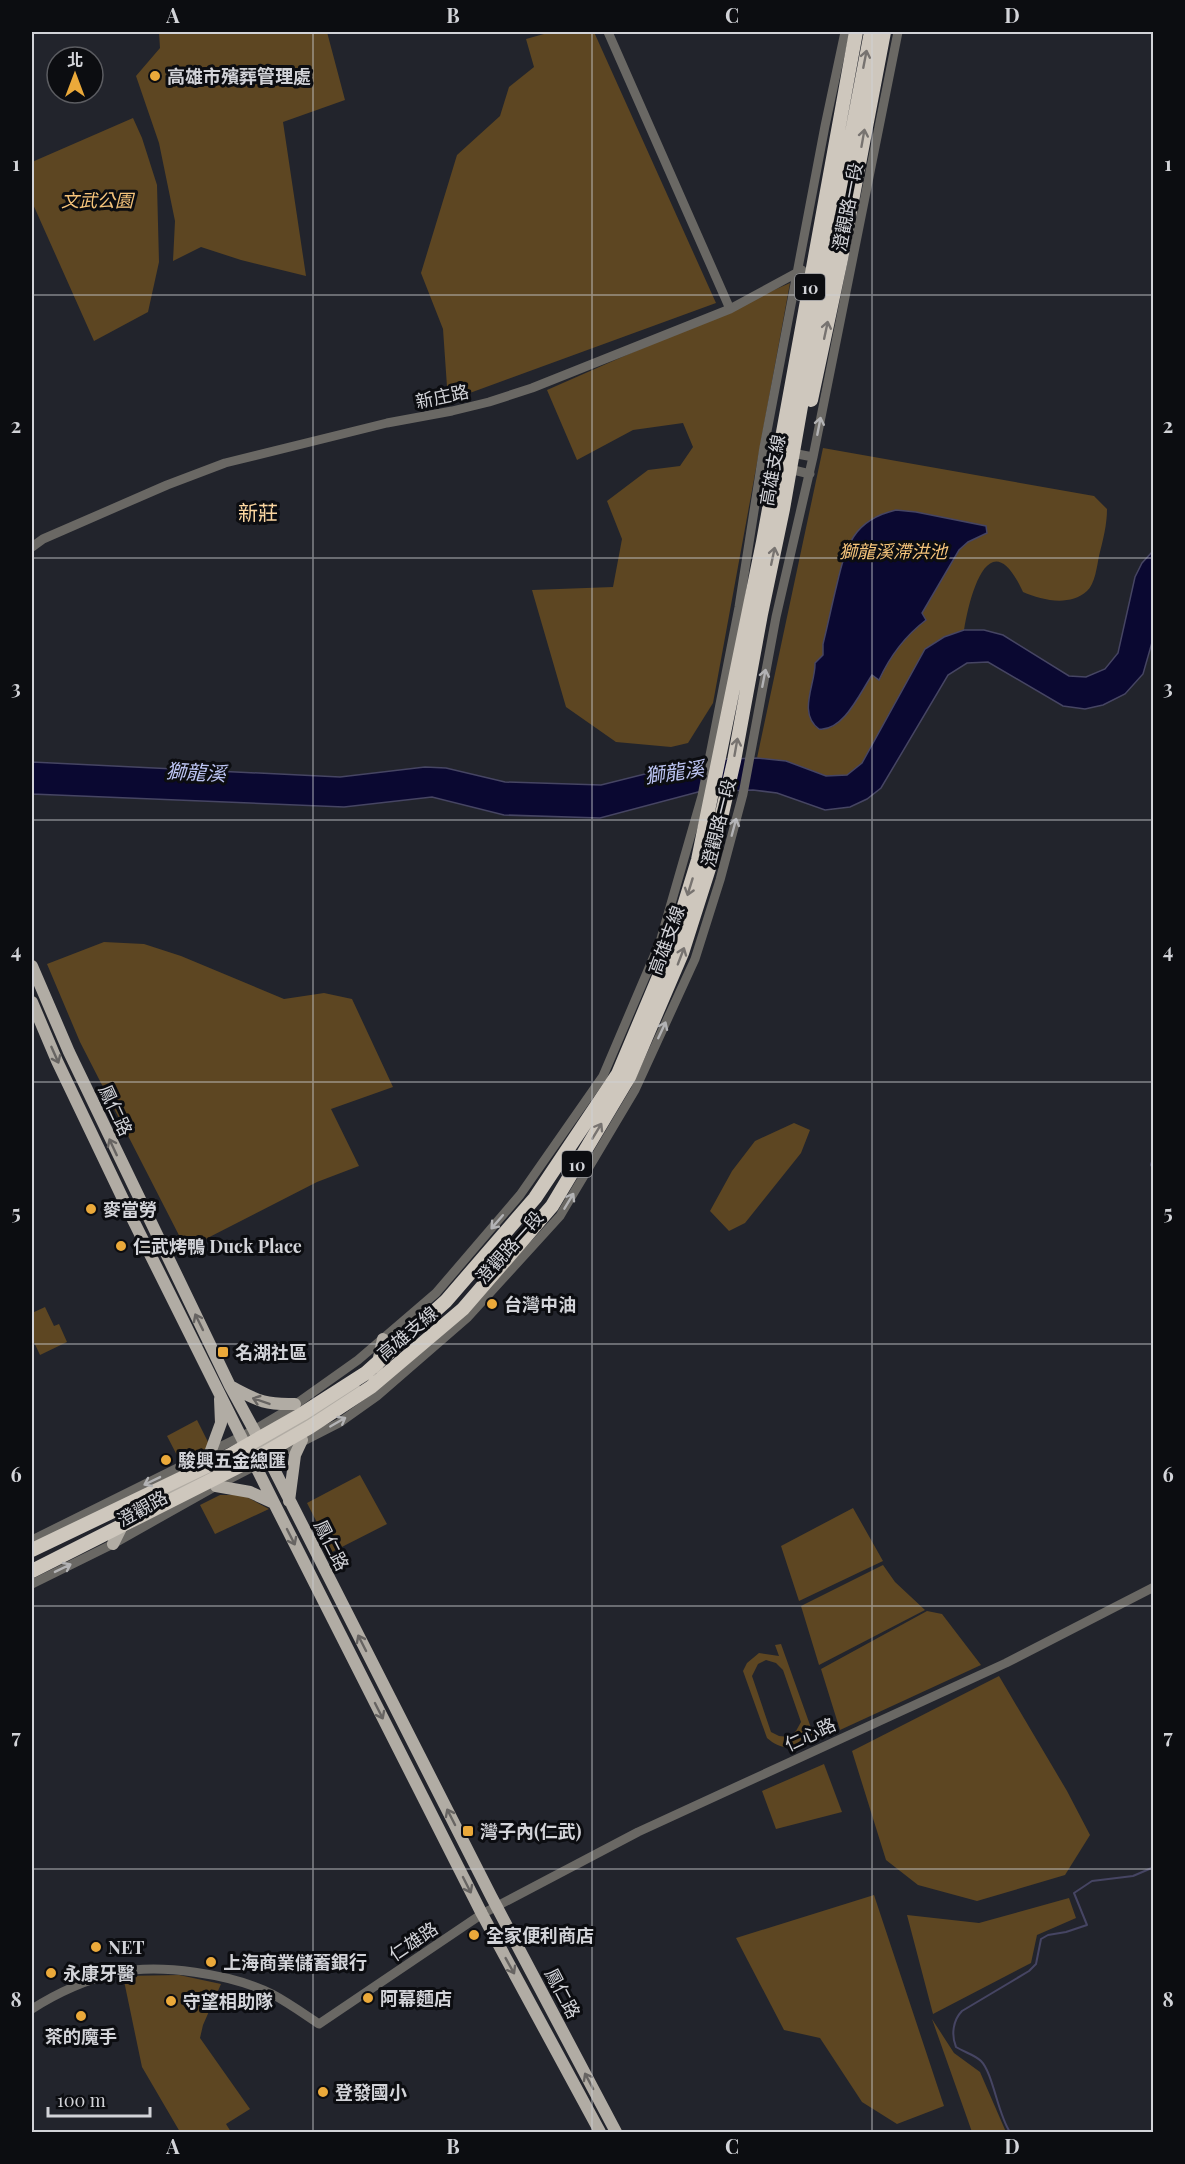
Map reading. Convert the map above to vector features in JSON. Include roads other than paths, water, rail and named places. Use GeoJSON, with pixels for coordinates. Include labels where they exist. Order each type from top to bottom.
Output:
{"type":"FeatureCollection","features":[{"type":"Feature","properties":{"kind":"highway"},"geometry":{"type":"LineString","coordinates":[[763,543],[766,490],[847,32]]}},
{"type":"Feature","properties":{"kind":"highway","name":"高雄支線"},"geometry":{"type":"LineString","coordinates":[[32,1550],[230,1455],[302,1414],[366,1373],[446,1301],[535,1198],[618,1074],[671,948],[698,860],[763,543],[856,32]]}},
{"type":"Feature","properties":{"kind":"highway","name":"高雄支線"},"geometry":{"type":"LineString","coordinates":[[32,1571],[265,1453],[371,1387],[463,1309],[552,1206],[630,1077],[682,953],[711,862],[734,761],[783,509],[813,332],[871,32]]}},
{"type":"Feature","properties":{"kind":"highway"},"geometry":{"type":"LineString","coordinates":[[783,509],[797,463],[838,270],[884,32]]}},
{"type":"Feature","properties":{"kind":"main road","name":"鳳仁路"},"geometry":{"type":"LineString","coordinates":[[32,966],[78,1073],[224,1387],[252,1458],[482,1914],[600,2133]]}},
{"type":"Feature","properties":{"kind":"main road","name":"鳳仁路"},"geometry":{"type":"LineString","coordinates":[[32,1002],[57,1061],[133,1220],[224,1387],[258,1439],[496,1906],[616,2133]]}},
{"type":"Feature","properties":{"kind":"main road"},"geometry":{"type":"LineString","coordinates":[[113,1544],[129,1512],[252,1458],[258,1439],[333,1403],[376,1373],[383,1339]]}},
{"type":"Feature","properties":{"kind":"main road"},"geometry":{"type":"LineString","coordinates":[[210,1453],[221,1423],[224,1387],[258,1402],[272,1405],[295,1404]]}},
{"type":"Feature","properties":{"kind":"main road"},"geometry":{"type":"LineString","coordinates":[[289,1501],[295,1455],[302,1440]]}},
{"type":"Feature","properties":{"kind":"main road"},"geometry":{"type":"LineString","coordinates":[[216,1486],[250,1492],[274,1503]]}},
{"type":"Feature","properties":{"kind":"street"},"geometry":{"type":"LineString","coordinates":[[608,32],[730,309]]}},
{"type":"Feature","properties":{"kind":"street","name":"澄觀路一段"},"geometry":{"type":"LineString","coordinates":[[242,1436],[258,1439],[295,1404],[358,1360],[436,1293],[520,1195],[603,1076],[660,942],[702,796],[739,607],[764,447],[847,32]]}},
{"type":"Feature","properties":{"kind":"street","name":"澄觀路一段"},"geometry":{"type":"LineString","coordinates":[[268,1459],[339,1423],[377,1396],[468,1317],[560,1216],[635,1090],[695,959],[720,880],[743,794],[776,617],[810,474],[898,32]]}},
{"type":"Feature","properties":{"kind":"street"},"geometry":{"type":"LineString","coordinates":[[798,271],[858,236]]}},
{"type":"Feature","properties":{"kind":"street","name":"新庄路"},"geometry":{"type":"LineString","coordinates":[[32,546],[43,539],[156,490],[225,463],[387,423],[434,416],[489,402],[532,388],[730,309],[798,271],[853,263]]}},
{"type":"Feature","properties":{"kind":"street"},"geometry":{"type":"LineString","coordinates":[[764,447],[813,457]]}},
{"type":"Feature","properties":{"kind":"street"},"geometry":{"type":"LineString","coordinates":[[762,462],[810,474]]}},
{"type":"Feature","properties":{"kind":"street","name":"澄觀路"},"geometry":{"type":"LineString","coordinates":[[32,1540],[242,1436]]}},
{"type":"Feature","properties":{"kind":"street","name":"澄觀路"},"geometry":{"type":"LineString","coordinates":[[32,1584],[113,1544],[216,1486],[252,1458],[268,1459]]}},
{"type":"Feature","properties":{"kind":"street","name":"仁心路"},"geometry":{"type":"LineString","coordinates":[[482,1914],[638,1832],[1005,1663],[1154,1587]]}},
{"type":"Feature","properties":{"kind":"street","name":"仁雄路"},"geometry":{"type":"LineString","coordinates":[[32,2009],[55,1994],[115,1973],[181,1971],[215,1975],[272,1994],[319,2024],[482,1914]]}},
{"type":"Feature","properties":{"kind":"water"},"geometry":{"type":"Polygon","coordinates":[[[896,510],[986,526],[987,533],[968,542],[959,550],[922,613],[926,620],[899,647],[879,680],[872,675],[843,718],[828,728],[819,729],[809,715],[809,698],[815,663],[823,655],[823,644],[844,558],[854,536],[861,528],[881,514],[896,510]]]}},
{"type":"Feature","properties":{"kind":"water","name":"獅龍溪"},"geometry":{"type":"Polygon","coordinates":[[[1153,551],[1153,639],[1143,674],[1125,694],[1103,705],[1085,709],[1063,706],[988,662],[967,663],[948,675],[881,788],[867,799],[850,807],[825,810],[777,793],[753,790],[698,792],[600,818],[504,815],[432,797],[344,807],[32,794],[32,762],[340,777],[425,767],[446,768],[505,782],[601,785],[701,760],[757,758],[786,761],[826,776],[847,775],[862,763],[925,649],[944,637],[964,630],[984,630],[1003,635],[1069,676],[1086,677],[1105,669],[1118,653],[1135,577],[1142,563],[1153,551]]]}},
{"type":"Feature","properties":{"kind":"waterway"},"geometry":{"type":"LineString","coordinates":[[1154,1154],[1151,1165],[1154,1170]]}},
{"type":"Feature","properties":{"kind":"waterway"},"geometry":{"type":"LineString","coordinates":[[1010,2132],[985,2067],[979,2059],[956,2047],[953,2033],[957,2019],[962,2011],[1029,1971],[1036,1964],[1041,1939],[1087,1925],[1074,1893],[1092,1881],[1133,1876],[1154,1867]]}},
{"type":"Feature","properties":{"kind":"place","name":"高雄市殯葬管理處"},"geometry":{"type":"Point","coordinates":[155,76]}},
{"type":"Feature","properties":{"kind":"place","name":"麥當勞"},"geometry":{"type":"Point","coordinates":[91,1209]}},
{"type":"Feature","properties":{"kind":"place","name":"仁武烤鴨 Duck Place"},"geometry":{"type":"Point","coordinates":[121,1246]}},
{"type":"Feature","properties":{"kind":"place","name":"台灣中油"},"geometry":{"type":"Point","coordinates":[492,1304]}},
{"type":"Feature","properties":{"kind":"place","name":"名湖社區"},"geometry":{"type":"Point","coordinates":[223,1352]}},
{"type":"Feature","properties":{"kind":"place","name":"駿興五金總匯"},"geometry":{"type":"Point","coordinates":[166,1460]}},
{"type":"Feature","properties":{"kind":"place","name":"灣子內(仁武)"},"geometry":{"type":"Point","coordinates":[468,1831]}},
{"type":"Feature","properties":{"kind":"place","name":"全家便利商店"},"geometry":{"type":"Point","coordinates":[474,1935]}},
{"type":"Feature","properties":{"kind":"place","name":"NET"},"geometry":{"type":"Point","coordinates":[96,1947]}},
{"type":"Feature","properties":{"kind":"place","name":"上海商業儲蓄銀行"},"geometry":{"type":"Point","coordinates":[211,1962]}},
{"type":"Feature","properties":{"kind":"place","name":"永康牙醫"},"geometry":{"type":"Point","coordinates":[51,1973]}},
{"type":"Feature","properties":{"kind":"place","name":"阿幕麵店"},"geometry":{"type":"Point","coordinates":[368,1998]}},
{"type":"Feature","properties":{"kind":"place","name":"守望相助隊"},"geometry":{"type":"Point","coordinates":[171,2001]}},
{"type":"Feature","properties":{"kind":"place","name":"茶的魔手"},"geometry":{"type":"Point","coordinates":[81,2016]}},
{"type":"Feature","properties":{"kind":"place","name":"登發國小"},"geometry":{"type":"Point","coordinates":[323,2092]}},
{"type":"Feature","properties":{"kind":"district","name":"新莊"},"geometry":{"type":"Point","coordinates":[258,511]}},
{"type":"Feature","properties":{"kind":"park label","name":"文武公園"},"geometry":{"type":"Point","coordinates":[97,200]}},
{"type":"Feature","properties":{"kind":"park label","name":"獅龍溪滯洪池"},"geometry":{"type":"Point","coordinates":[893,551]}}]}
